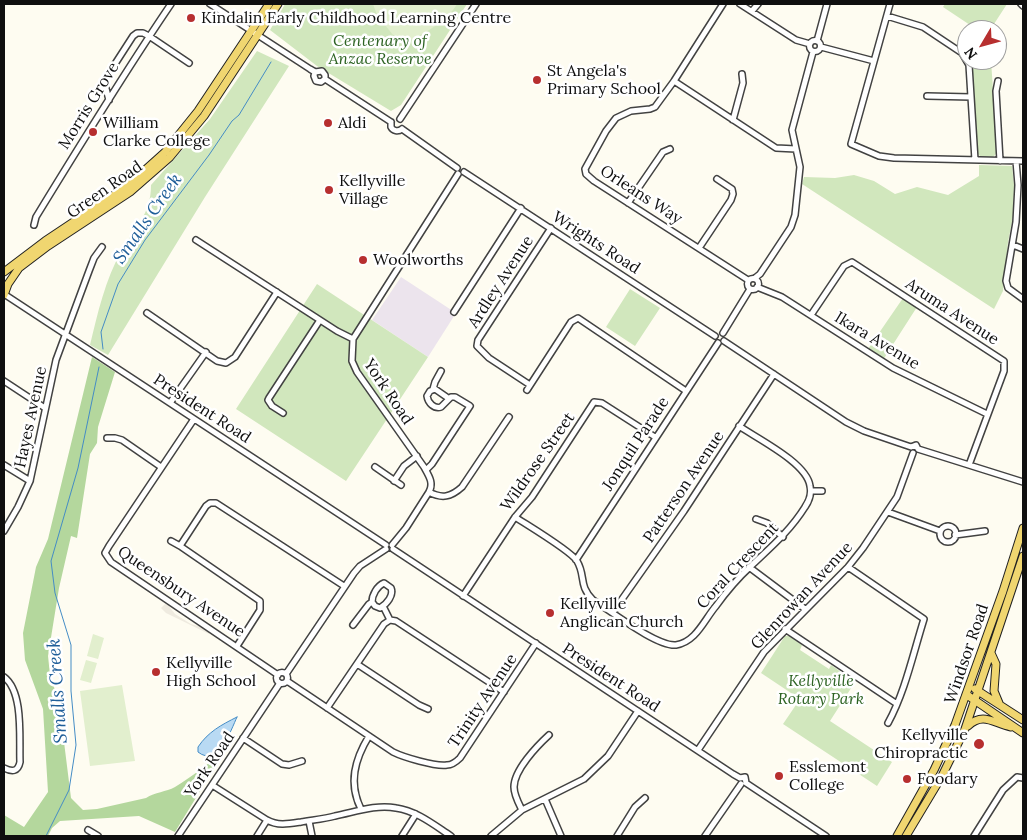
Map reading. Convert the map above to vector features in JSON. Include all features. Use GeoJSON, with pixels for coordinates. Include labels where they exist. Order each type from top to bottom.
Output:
{"type":"FeatureCollection","features":[{"type":"Feature","properties":{"kind":"main road","name":"Green Road"},"geometry":{"type":"LineString","coordinates":[[4,290],[14,273],[34,256],[130,192],[170,157],[204,116],[254,33],[269,4]]}},
{"type":"Feature","properties":{"kind":"main road","name":"Green Road"},"geometry":{"type":"LineString","coordinates":[[4,272],[45,241],[126,187],[152,165],[177,139],[254,33],[278,4]]}},
{"type":"Feature","properties":{"kind":"main road","name":"Windsor Road"},"geometry":{"type":"LineString","coordinates":[[897,836],[943,752],[967,695],[1023,528]]}},
{"type":"Feature","properties":{"kind":"main road","name":"Windsor Road"},"geometry":{"type":"LineString","coordinates":[[906,836],[942,776],[965,729],[1023,556]]}},
{"type":"Feature","properties":{"kind":"main road"},"geometry":{"type":"LineString","coordinates":[[991,653],[996,664],[994,691],[1000,704]]}},
{"type":"Feature","properties":{"kind":"main road"},"geometry":{"type":"LineString","coordinates":[[970,686],[1023,720]]}},
{"type":"Feature","properties":{"kind":"main road"},"geometry":{"type":"LineString","coordinates":[[967,695],[1023,733]]}},
{"type":"Feature","properties":{"kind":"main road"},"geometry":{"type":"LineString","coordinates":[[965,729],[980,718],[1016,728]]}},
{"type":"Feature","properties":{"kind":"street","name":"Morris Grove"},"geometry":{"type":"LineString","coordinates":[[34,225],[36,216],[171,4]]}},
{"type":"Feature","properties":{"kind":"street"},"geometry":{"type":"LineString","coordinates":[[210,4],[315,72],[322,72],[325,78],[391,122],[391,127],[394,130],[402,129],[403,124],[400,119]]}},
{"type":"Feature","properties":{"kind":"street"},"geometry":{"type":"LineString","coordinates":[[400,119],[476,4]]}},
{"type":"Feature","properties":{"kind":"street","name":"Orleans Way"},"geometry":{"type":"LineString","coordinates":[[724,4],[674,81],[655,106],[650,109],[631,111],[616,118],[606,131],[585,169],[586,174],[594,181],[748,280]]}},
{"type":"Feature","properties":{"kind":"street"},"geometry":{"type":"LineString","coordinates":[[740,4],[796,40],[810,44],[817,41]]}},
{"type":"Feature","properties":{"kind":"street"},"geometry":{"type":"LineString","coordinates":[[752,12],[758,4]]}},
{"type":"Feature","properties":{"kind":"street"},"geometry":{"type":"LineString","coordinates":[[817,41],[827,4]]}},
{"type":"Feature","properties":{"kind":"street"},"geometry":{"type":"LineString","coordinates":[[890,4],[851,144],[879,156],[894,158],[1023,161]]}},
{"type":"Feature","properties":{"kind":"street"},"geometry":{"type":"LineString","coordinates":[[887,16],[923,27],[962,52],[969,65],[975,160]]}},
{"type":"Feature","properties":{"kind":"street"},"geometry":{"type":"LineString","coordinates":[[109,100],[104,86],[106,76],[132,36],[137,33],[149,36],[188,63]]}},
{"type":"Feature","properties":{"kind":"street"},"geometry":{"type":"LineString","coordinates":[[817,41],[821,47],[874,61]]}},
{"type":"Feature","properties":{"kind":"street"},"geometry":{"type":"LineString","coordinates":[[810,44],[810,50],[813,52]]}},
{"type":"Feature","properties":{"kind":"street"},"geometry":{"type":"LineString","coordinates":[[813,52],[817,52],[821,47]]}},
{"type":"Feature","properties":{"kind":"street"},"geometry":{"type":"LineString","coordinates":[[750,289],[747,285],[748,280],[760,274],[791,227],[795,215],[800,167],[792,130],[813,52]]}},
{"type":"Feature","properties":{"kind":"street"},"geometry":{"type":"LineString","coordinates":[[315,72],[316,81],[321,82],[325,78]]}},
{"type":"Feature","properties":{"kind":"street"},"geometry":{"type":"LineString","coordinates":[[733,120],[743,83],[742,74]]}},
{"type":"Feature","properties":{"kind":"street"},"geometry":{"type":"LineString","coordinates":[[674,81],[776,148],[796,149]]}},
{"type":"Feature","properties":{"kind":"street"},"geometry":{"type":"LineString","coordinates":[[998,81],[996,91],[1000,160]]}},
{"type":"Feature","properties":{"kind":"street"},"geometry":{"type":"LineString","coordinates":[[926,96],[971,97]]}},
{"type":"Feature","properties":{"kind":"street"},"geometry":{"type":"LineString","coordinates":[[391,122],[396,118],[400,119]]}},
{"type":"Feature","properties":{"kind":"street","name":"Wrights Road"},"geometry":{"type":"LineString","coordinates":[[402,129],[459,171],[521,208],[715,336]]}},
{"type":"Feature","properties":{"kind":"street"},"geometry":{"type":"LineString","coordinates":[[628,203],[663,152],[670,149]]}},
{"type":"Feature","properties":{"kind":"street"},"geometry":{"type":"LineString","coordinates":[[1016,161],[1018,185],[1017,212],[1006,281],[1008,288],[1023,299]]}},
{"type":"Feature","properties":{"kind":"street"},"geometry":{"type":"LineString","coordinates":[[196,240],[320,320],[354,339],[459,171]]}},
{"type":"Feature","properties":{"kind":"street"},"geometry":{"type":"LineString","coordinates":[[699,248],[731,200],[733,194],[732,189],[718,180]]}},
{"type":"Feature","properties":{"kind":"street"},"geometry":{"type":"LineString","coordinates":[[454,312],[521,208]]}},
{"type":"Feature","properties":{"kind":"street","name":"Ardley Avenue"},"geometry":{"type":"LineString","coordinates":[[551,228],[478,340],[477,346],[483,353],[528,388],[571,322],[578,318],[686,391]]}},
{"type":"Feature","properties":{"kind":"street"},"geometry":{"type":"LineString","coordinates":[[1013,245],[1023,249]]}},
{"type":"Feature","properties":{"kind":"street","name":"Hayes Avenue"},"geometry":{"type":"LineString","coordinates":[[4,531],[18,508],[30,481],[56,360],[92,265],[102,247]]}},
{"type":"Feature","properties":{"kind":"street","name":"Aruma Avenue"},"geometry":{"type":"LineString","coordinates":[[811,315],[844,266],[849,262],[856,263],[1004,361],[1004,371],[969,465]]}},
{"type":"Feature","properties":{"kind":"street"},"geometry":{"type":"LineString","coordinates":[[750,289],[757,288],[758,282],[755,278]]}},
{"type":"Feature","properties":{"kind":"street","name":"Ikara Avenue"},"geometry":{"type":"LineString","coordinates":[[757,288],[782,297],[893,368],[987,414]]}},
{"type":"Feature","properties":{"kind":"street"},"geometry":{"type":"LineString","coordinates":[[723,333],[750,289]]}},
{"type":"Feature","properties":{"kind":"street","name":"President Road"},"geometry":{"type":"LineString","coordinates":[[4,290],[66,334],[386,547]]}},
{"type":"Feature","properties":{"kind":"street"},"geometry":{"type":"LineString","coordinates":[[147,313],[217,361],[226,363],[235,357],[277,292]]}},
{"type":"Feature","properties":{"kind":"street"},"geometry":{"type":"LineString","coordinates":[[283,413],[270,405],[268,400],[320,320]]}},
{"type":"Feature","properties":{"kind":"street"},"geometry":{"type":"LineString","coordinates":[[723,333],[719,332],[715,336],[718,343],[724,342],[858,429],[911,447],[915,445],[918,449],[1023,482]]}},
{"type":"Feature","properties":{"kind":"street"},"geometry":{"type":"LineString","coordinates":[[723,333],[726,337],[724,342]]}},
{"type":"Feature","properties":{"kind":"street","name":"York Road"},"geometry":{"type":"LineString","coordinates":[[354,339],[352,361],[357,372],[426,470],[431,481],[432,488],[430,492]]}},
{"type":"Feature","properties":{"kind":"street","name":"Jonquil Parade"},"geometry":{"type":"LineString","coordinates":[[576,560],[718,343]]}},
{"type":"Feature","properties":{"kind":"street"},"geometry":{"type":"LineString","coordinates":[[170,403],[206,352]]}},
{"type":"Feature","properties":{"kind":"street"},"geometry":{"type":"LineString","coordinates":[[426,470],[432,464],[470,406],[455,397],[448,398],[441,407],[435,407],[430,404],[427,396],[433,389],[441,371]]}},
{"type":"Feature","properties":{"kind":"street","name":"Patterson Avenue"},"geometry":{"type":"LineString","coordinates":[[613,612],[684,511],[774,374]]}},
{"type":"Feature","properties":{"kind":"street"},"geometry":{"type":"LineString","coordinates":[[4,381],[45,408]]}},
{"type":"Feature","properties":{"kind":"street"},"geometry":{"type":"LineString","coordinates":[[433,389],[436,389],[448,398]]}},
{"type":"Feature","properties":{"kind":"street","name":"Wildrose Street"},"geometry":{"type":"LineString","coordinates":[[463,596],[594,402],[602,403],[656,437]]}},
{"type":"Feature","properties":{"kind":"street"},"geometry":{"type":"LineString","coordinates":[[286,674],[281,673],[278,675],[277,680],[280,683],[284,684],[287,681],[286,674],[344,586],[360,566],[386,547],[388,543],[393,547],[430,492],[438,496],[447,496],[455,493],[462,487],[509,417]]}},
{"type":"Feature","properties":{"kind":"street","name":"Queensbury Avenue"},"geometry":{"type":"LineString","coordinates":[[194,419],[109,546],[105,553],[106,557],[117,567],[278,675]]}},
{"type":"Feature","properties":{"kind":"street"},"geometry":{"type":"LineString","coordinates":[[739,426],[802,468],[808,478],[811,491],[822,491]]}},
{"type":"Feature","properties":{"kind":"street"},"geometry":{"type":"LineString","coordinates":[[107,438],[122,440],[161,467]]}},
{"type":"Feature","properties":{"kind":"street"},"geometry":{"type":"LineString","coordinates":[[911,447],[910,450],[913,453],[916,453],[918,449]]}},
{"type":"Feature","properties":{"kind":"street","name":"Glenrowan Avenue"},"geometry":{"type":"LineString","coordinates":[[698,750],[754,666],[785,629],[848,567],[864,548],[899,493],[913,453]]}},
{"type":"Feature","properties":{"kind":"street"},"geometry":{"type":"LineString","coordinates":[[394,480],[404,466],[417,456]]}},
{"type":"Feature","properties":{"kind":"street"},"geometry":{"type":"LineString","coordinates":[[4,466],[30,481]]}},
{"type":"Feature","properties":{"kind":"street"},"geometry":{"type":"LineString","coordinates":[[375,467],[401,485]]}},
{"type":"Feature","properties":{"kind":"street","name":"Coral Crescent"},"geometry":{"type":"LineString","coordinates":[[576,560],[586,592],[593,600],[660,642],[675,645],[685,642],[694,636],[716,605],[749,568],[783,537],[806,506],[811,491]]}},
{"type":"Feature","properties":{"kind":"street"},"geometry":{"type":"LineString","coordinates":[[180,546],[211,500],[220,504],[344,586]]}},
{"type":"Feature","properties":{"kind":"street"},"geometry":{"type":"LineString","coordinates":[[888,512],[940,531]]}},
{"type":"Feature","properties":{"kind":"street"},"geometry":{"type":"LineString","coordinates":[[515,517],[576,560]]}},
{"type":"Feature","properties":{"kind":"street"},"geometry":{"type":"LineString","coordinates":[[756,520],[767,524],[783,537]]}},
{"type":"Feature","properties":{"kind":"street"},"geometry":{"type":"LineString","coordinates":[[940,531],[946,526],[951,526],[956,535]]}},
{"type":"Feature","properties":{"kind":"street"},"geometry":{"type":"LineString","coordinates":[[940,531],[940,536],[944,541],[952,541],[956,535],[985,531]]}},
{"type":"Feature","properties":{"kind":"street"},"geometry":{"type":"LineString","coordinates":[[171,541],[263,603],[237,646]]}},
{"type":"Feature","properties":{"kind":"street","name":"President Road"},"geometry":{"type":"LineString","coordinates":[[393,547],[463,596],[826,836]]}},
{"type":"Feature","properties":{"kind":"street"},"geometry":{"type":"LineString","coordinates":[[848,567],[924,619],[897,704],[888,724]]}},
{"type":"Feature","properties":{"kind":"street"},"geometry":{"type":"LineString","coordinates":[[749,568],[805,609]]}},
{"type":"Feature","properties":{"kind":"street"},"geometry":{"type":"LineString","coordinates":[[353,625],[372,602],[372,597],[380,586],[386,584],[392,590],[382,607]]}},
{"type":"Feature","properties":{"kind":"street"},"geometry":{"type":"LineString","coordinates":[[372,602],[375,606],[382,607]]}},
{"type":"Feature","properties":{"kind":"street"},"geometry":{"type":"LineString","coordinates":[[382,607],[388,621]]}},
{"type":"Feature","properties":{"kind":"street"},"geometry":{"type":"LineString","coordinates":[[327,708],[388,621]]}},
{"type":"Feature","properties":{"kind":"street"},"geometry":{"type":"LineString","coordinates":[[388,621],[396,621],[504,692]]}},
{"type":"Feature","properties":{"kind":"street"},"geometry":{"type":"LineString","coordinates":[[785,629],[897,704]]}},
{"type":"Feature","properties":{"kind":"street","name":"Trinity Avenue"},"geometry":{"type":"LineString","coordinates":[[287,681],[399,755],[441,765],[450,765],[460,758],[536,643]]}},
{"type":"Feature","properties":{"kind":"street"},"geometry":{"type":"LineString","coordinates":[[357,664],[428,709]]}},
{"type":"Feature","properties":{"kind":"street"},"geometry":{"type":"LineString","coordinates":[[4,677],[17,700],[20,762],[15,771],[4,768]]}},
{"type":"Feature","properties":{"kind":"street","name":"York Road"},"geometry":{"type":"LineString","coordinates":[[178,836],[280,683]]}},
{"type":"Feature","properties":{"kind":"street"},"geometry":{"type":"LineString","coordinates":[[491,836],[522,810],[576,784],[593,772],[608,756],[638,711]]}},
{"type":"Feature","properties":{"kind":"street"},"geometry":{"type":"LineString","coordinates":[[522,810],[515,795],[515,781],[518,772],[537,746],[549,735]]}},
{"type":"Feature","properties":{"kind":"street"},"geometry":{"type":"LineString","coordinates":[[361,809],[356,792],[355,769],[358,755],[369,736]]}},
{"type":"Feature","properties":{"kind":"street"},"geometry":{"type":"LineString","coordinates":[[243,738],[282,764],[289,765],[302,761]]}},
{"type":"Feature","properties":{"kind":"street"},"geometry":{"type":"LineString","coordinates":[[974,836],[1006,786],[1020,777]]}},
{"type":"Feature","properties":{"kind":"street"},"geometry":{"type":"LineString","coordinates":[[705,836],[742,781]]}},
{"type":"Feature","properties":{"kind":"street"},"geometry":{"type":"LineString","coordinates":[[212,784],[267,820],[280,825],[334,817],[361,809],[390,807],[408,810],[451,836]]}},
{"type":"Feature","properties":{"kind":"street"},"geometry":{"type":"LineString","coordinates":[[545,798],[561,836]]}},
{"type":"Feature","properties":{"kind":"street"},"geometry":{"type":"LineString","coordinates":[[616,836],[635,807],[645,798]]}},
{"type":"Feature","properties":{"kind":"street"},"geometry":{"type":"LineString","coordinates":[[402,836],[416,814]]}},
{"type":"Feature","properties":{"kind":"street"},"geometry":{"type":"LineString","coordinates":[[257,836],[267,820]]}},
{"type":"Feature","properties":{"kind":"street"},"geometry":{"type":"LineString","coordinates":[[309,821],[312,836]]}},
{"type":"Feature","properties":{"kind":"street"},"geometry":{"type":"LineString","coordinates":[[88,830],[98,836]]}},
{"type":"Feature","properties":{"kind":"shaded area"},"geometry":{"type":"Polygon","coordinates":[[[401,277],[456,313],[428,357],[372,320],[401,277]]]}},
{"type":"Feature","properties":{"kind":"shaded area"},"geometry":{"type":"Polygon","coordinates":[[[165,604],[175,614],[191,624],[202,627],[209,634],[166,613],[161,608],[165,604]]]}},
{"type":"Feature","properties":{"kind":"green space","name":"Centenary of Anzac Reserve"},"geometry":{"type":"Polygon","coordinates":[[[285,4],[467,4],[401,105],[391,111],[317,66],[270,30],[285,4]]]}},
{"type":"Feature","properties":{"kind":"green space"},"geometry":{"type":"Polygon","coordinates":[[[373,4],[457,4],[443,20],[411,40],[393,35],[377,15],[373,4]]]}},
{"type":"Feature","properties":{"kind":"green space"},"geometry":{"type":"Polygon","coordinates":[[[945,4],[1007,4],[997,20],[962,20],[943,7],[945,4]]]}},
{"type":"Feature","properties":{"kind":"green space"},"geometry":{"type":"Polygon","coordinates":[[[257,51],[289,66],[205,197],[108,355],[90,345],[96,320],[116,261],[145,212],[151,185],[210,119],[257,51]]]}},
{"type":"Feature","properties":{"kind":"green space"},"geometry":{"type":"Polygon","coordinates":[[[973,70],[992,70],[997,151],[992,158],[981,157],[977,153],[973,70]]]}},
{"type":"Feature","properties":{"kind":"green space"},"geometry":{"type":"Polygon","coordinates":[[[979,165],[1012,166],[1014,185],[1013,217],[1008,242],[1003,291],[994,309],[802,184],[804,177],[835,178],[854,175],[874,181],[895,194],[917,187],[948,195],[979,176],[979,165]]]}},
{"type":"Feature","properties":{"kind":"green space"},"geometry":{"type":"Polygon","coordinates":[[[317,284],[428,357],[346,481],[236,409],[317,284]]]}},
{"type":"Feature","properties":{"kind":"green space"},"geometry":{"type":"Polygon","coordinates":[[[630,289],[660,308],[635,346],[606,327],[630,289]]]}},
{"type":"Feature","properties":{"kind":"green space"},"geometry":{"type":"Polygon","coordinates":[[[903,298],[917,307],[883,360],[868,349],[903,298]]]}},
{"type":"Feature","properties":{"kind":"green space"},"geometry":{"type":"Polygon","coordinates":[[[92,357],[115,372],[98,427],[97,443],[90,454],[77,538],[71,536],[59,588],[48,656],[50,675],[59,702],[71,798],[83,810],[97,809],[146,798],[175,787],[224,752],[175,832],[139,816],[60,821],[52,828],[48,836],[4,836],[4,815],[24,827],[48,792],[43,709],[25,660],[23,633],[36,567],[48,539],[92,357]]]}},
{"type":"Feature","properties":{"kind":"green space"},"geometry":{"type":"Polygon","coordinates":[[[93,634],[104,638],[98,659],[87,656],[93,634]]]}},
{"type":"Feature","properties":{"kind":"green space","name":"Kellyville Rotary Park"},"geometry":{"type":"Polygon","coordinates":[[[785,636],[789,636],[802,645],[800,650],[829,669],[831,665],[855,682],[830,721],[892,762],[877,786],[783,724],[800,699],[761,673],[785,636]]]}},
{"type":"Feature","properties":{"kind":"green space"},"geometry":{"type":"Polygon","coordinates":[[[86,660],[97,663],[91,683],[80,680],[86,660]]]}},
{"type":"Feature","properties":{"kind":"green space"},"geometry":{"type":"Polygon","coordinates":[[[122,685],[135,761],[90,766],[80,691],[122,685]]]}},
{"type":"Feature","properties":{"kind":"water"},"geometry":{"type":"Polygon","coordinates":[[[237,717],[227,738],[218,751],[212,755],[205,756],[198,752],[198,747],[211,733],[237,717]]]}},
{"type":"Feature","properties":{"kind":"waterway","name":"Smalls Creek"},"geometry":{"type":"LineString","coordinates":[[103,349],[101,332],[118,284],[145,240],[232,121],[239,115],[271,62]]}},
{"type":"Feature","properties":{"kind":"waterway","name":"Smalls Creek"},"geometry":{"type":"LineString","coordinates":[[46,836],[69,790],[76,745],[71,691],[71,645],[55,593],[51,561],[78,468],[99,367]]}},
{"type":"Feature","properties":{"kind":"place","name":"Kindalin Early Childhood Learning Centre"},"geometry":{"type":"Point","coordinates":[191,18]}},
{"type":"Feature","properties":{"kind":"place","name":"St Angela's Primary School"},"geometry":{"type":"Point","coordinates":[537,80]}},
{"type":"Feature","properties":{"kind":"place","name":"Aldi"},"geometry":{"type":"Point","coordinates":[328,123]}},
{"type":"Feature","properties":{"kind":"place","name":"William Clarke College"},"geometry":{"type":"Point","coordinates":[93,132]}},
{"type":"Feature","properties":{"kind":"place","name":"Kellyville Village"},"geometry":{"type":"Point","coordinates":[329,190]}},
{"type":"Feature","properties":{"kind":"place","name":"Woolworths"},"geometry":{"type":"Point","coordinates":[363,260]}},
{"type":"Feature","properties":{"kind":"place","name":"Kellyville Anglican Church"},"geometry":{"type":"Point","coordinates":[550,613]}},
{"type":"Feature","properties":{"kind":"place","name":"Kellyville High School"},"geometry":{"type":"Point","coordinates":[156,672]}},
{"type":"Feature","properties":{"kind":"place","name":"Kellyville Chiropractic"},"geometry":{"type":"Point","coordinates":[979,744]}},
{"type":"Feature","properties":{"kind":"place","name":"Esslemont College"},"geometry":{"type":"Point","coordinates":[779,776]}},
{"type":"Feature","properties":{"kind":"place","name":"Foodary"},"geometry":{"type":"Point","coordinates":[907,779]}}]}
